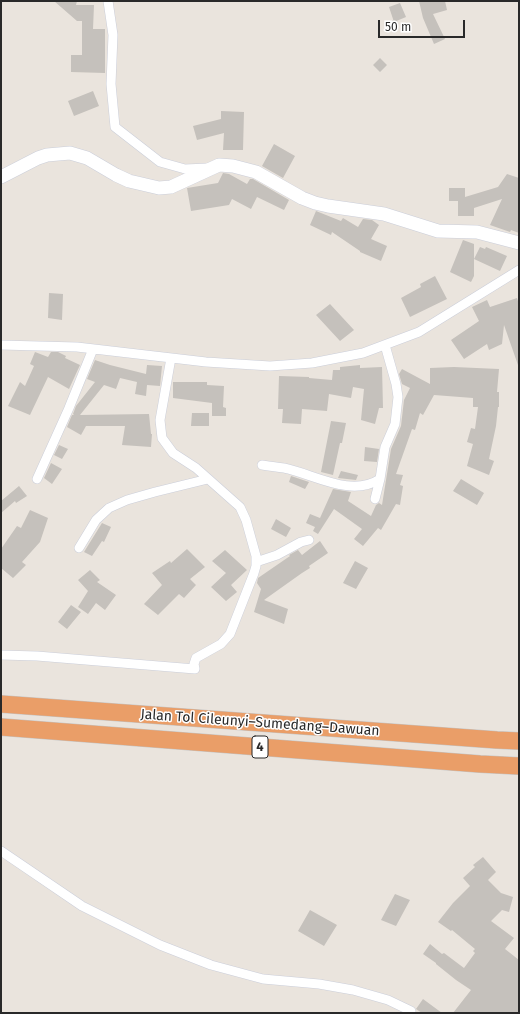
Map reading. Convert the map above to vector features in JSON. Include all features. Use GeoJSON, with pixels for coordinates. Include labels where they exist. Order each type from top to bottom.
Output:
{"type":"FeatureCollection","features":[{"type":"Feature","properties":{"kind":"highway","name":"Jalan Tol Cileunyi–Sumedang–Dawuan"},"geometry":{"type":"LineString","coordinates":[[1,704],[519,741]]}},
{"type":"Feature","properties":{"kind":"highway","name":"Jalan Tol Cileunyi–Sumedang–Dawuan"},"geometry":{"type":"LineString","coordinates":[[1,727],[519,766]]}},
{"type":"Feature","properties":{"kind":"main road"},"geometry":{"type":"LineString","coordinates":[[1,177],[38,158],[47,155],[70,153],[87,158],[116,175],[159,188],[171,187],[219,165],[233,166],[256,172],[302,198],[328,206],[384,214],[438,231],[477,232],[519,243]]}},
{"type":"Feature","properties":{"kind":"street"},"geometry":{"type":"LineString","coordinates":[[108,1],[113,34],[111,84],[115,127],[160,162],[185,169],[211,168]]}},
{"type":"Feature","properties":{"kind":"street"},"geometry":{"type":"LineString","coordinates":[[1,345],[93,349],[171,358],[270,366],[312,363],[363,353],[419,332],[519,270]]}},
{"type":"Feature","properties":{"kind":"street"},"geometry":{"type":"LineString","coordinates":[[375,499],[385,447],[395,424],[398,397],[396,384],[385,345]]}},
{"type":"Feature","properties":{"kind":"street"},"geometry":{"type":"LineString","coordinates":[[37,478],[69,408],[93,349]]}},
{"type":"Feature","properties":{"kind":"street"},"geometry":{"type":"LineString","coordinates":[[1,655],[37,656],[195,669],[194,664],[196,658],[221,644],[230,634],[254,574],[256,562],[251,536],[240,507],[196,468],[173,453],[162,438],[160,420],[171,358]]}},
{"type":"Feature","properties":{"kind":"street"},"geometry":{"type":"LineString","coordinates":[[262,465],[284,468],[333,484],[362,486],[372,484],[380,479]]}},
{"type":"Feature","properties":{"kind":"street"},"geometry":{"type":"LineString","coordinates":[[79,548],[96,520],[109,508],[127,500],[208,479]]}},
{"type":"Feature","properties":{"kind":"street"},"geometry":{"type":"LineString","coordinates":[[256,562],[277,555],[301,542],[309,540]]}},
{"type":"Feature","properties":{"kind":"street"},"geometry":{"type":"LineString","coordinates":[[1,851],[82,906],[160,945],[204,962],[263,979],[318,984],[353,990],[388,1000],[411,1011]]}},
{"type":"Feature","properties":{"kind":"building"},"geometry":{"type":"Polygon","coordinates":[[[54,1],[77,1],[76,5],[94,5],[93,29],[105,29],[105,73],[71,72],[71,55],[82,55],[82,21],[77,21],[54,1]]]}},
{"type":"Feature","properties":{"kind":"building"},"geometry":{"type":"Polygon","coordinates":[[[419,1],[445,1],[447,10],[433,14],[445,39],[434,44],[423,18],[419,1]]]}},
{"type":"Feature","properties":{"kind":"building"},"geometry":{"type":"Polygon","coordinates":[[[400,3],[406,17],[394,22],[389,7],[400,3]]]}},
{"type":"Feature","properties":{"kind":"building"},"geometry":{"type":"Polygon","coordinates":[[[380,58],[387,65],[380,72],[373,65],[380,58]]]}},
{"type":"Feature","properties":{"kind":"building"},"geometry":{"type":"Polygon","coordinates":[[[93,91],[99,106],[74,116],[68,101],[93,91]]]}},
{"type":"Feature","properties":{"kind":"building"},"geometry":{"type":"Polygon","coordinates":[[[221,111],[244,112],[243,150],[223,150],[224,133],[197,140],[193,126],[221,119],[221,111]]]}},
{"type":"Feature","properties":{"kind":"building"},"geometry":{"type":"Polygon","coordinates":[[[274,144],[295,156],[283,178],[262,166],[274,144]]]}},
{"type":"Feature","properties":{"kind":"building"},"geometry":{"type":"Polygon","coordinates":[[[223,173],[229,174],[247,184],[250,179],[253,179],[289,200],[284,210],[257,197],[251,209],[232,199],[229,205],[191,211],[187,188],[218,183],[223,173]]]}},
{"type":"Feature","properties":{"kind":"building"},"geometry":{"type":"Polygon","coordinates":[[[507,174],[519,178],[519,233],[511,230],[510,232],[490,225],[502,199],[474,208],[474,216],[458,216],[458,201],[449,201],[449,188],[465,188],[465,197],[498,187],[507,174]]]}},
{"type":"Feature","properties":{"kind":"building"},"geometry":{"type":"Polygon","coordinates":[[[316,211],[341,221],[343,218],[358,227],[363,219],[372,220],[379,225],[371,239],[387,246],[381,261],[360,252],[332,232],[331,235],[310,225],[316,211]]]}},
{"type":"Feature","properties":{"kind":"building"},"geometry":{"type":"Polygon","coordinates":[[[463,240],[474,244],[474,276],[471,282],[450,272],[463,240]]]}},
{"type":"Feature","properties":{"kind":"building"},"geometry":{"type":"Polygon","coordinates":[[[480,247],[485,249],[486,247],[507,256],[500,271],[474,259],[480,247]]]}},
{"type":"Feature","properties":{"kind":"building"},"geometry":{"type":"Polygon","coordinates":[[[435,276],[447,299],[410,317],[401,298],[421,287],[420,284],[435,276]]]}},
{"type":"Feature","properties":{"kind":"building"},"geometry":{"type":"Polygon","coordinates":[[[49,293],[63,294],[62,320],[48,318],[49,293]]]}},
{"type":"Feature","properties":{"kind":"building"},"geometry":{"type":"Polygon","coordinates":[[[517,298],[519,304],[519,365],[504,325],[502,344],[489,350],[487,344],[464,359],[451,340],[479,321],[472,307],[487,300],[490,307],[517,298]]]}},
{"type":"Feature","properties":{"kind":"building"},"geometry":{"type":"Polygon","coordinates":[[[330,304],[354,330],[340,341],[316,315],[330,304]]]}},
{"type":"Feature","properties":{"kind":"building"},"geometry":{"type":"Polygon","coordinates":[[[35,352],[48,357],[51,352],[58,352],[66,356],[65,358],[80,365],[69,389],[48,377],[30,415],[8,406],[20,382],[25,386],[34,366],[30,364],[35,352]]]}},
{"type":"Feature","properties":{"kind":"building"},"geometry":{"type":"Polygon","coordinates":[[[95,360],[146,374],[147,365],[162,366],[160,386],[147,385],[146,396],[135,394],[137,382],[120,378],[116,389],[104,385],[80,415],[149,414],[152,434],[151,447],[122,445],[125,426],[86,426],[81,435],[67,427],[72,415],[74,415],[76,406],[95,382],[87,379],[95,360]]]}},
{"type":"Feature","properties":{"kind":"building"},"geometry":{"type":"Polygon","coordinates":[[[360,365],[360,368],[382,367],[383,408],[379,408],[375,424],[361,420],[364,389],[353,387],[351,398],[329,394],[327,411],[302,409],[301,424],[282,423],[283,409],[278,409],[279,376],[309,377],[332,380],[333,370],[340,370],[340,367],[360,365]]]}},
{"type":"Feature","properties":{"kind":"building"},"geometry":{"type":"Polygon","coordinates":[[[454,367],[499,369],[497,392],[499,392],[499,407],[489,459],[494,461],[489,475],[467,466],[473,444],[467,442],[471,428],[475,429],[478,407],[473,407],[473,398],[434,395],[423,415],[420,413],[415,430],[412,429],[396,474],[403,475],[400,485],[403,486],[400,505],[396,504],[381,530],[378,528],[363,546],[354,539],[362,529],[334,509],[318,534],[313,531],[315,527],[306,523],[310,514],[320,518],[333,489],[351,492],[348,501],[371,516],[376,505],[379,503],[382,505],[391,449],[401,426],[404,400],[410,388],[402,384],[399,374],[402,369],[430,384],[430,368],[454,367]]]}},
{"type":"Feature","properties":{"kind":"building"},"geometry":{"type":"Polygon","coordinates":[[[173,382],[207,382],[207,385],[224,386],[223,407],[226,408],[226,416],[212,416],[212,403],[173,398],[173,382]]]}},
{"type":"Feature","properties":{"kind":"building"},"geometry":{"type":"Polygon","coordinates":[[[192,413],[209,413],[209,426],[191,426],[192,413]]]}},
{"type":"Feature","properties":{"kind":"building"},"geometry":{"type":"Polygon","coordinates":[[[331,421],[346,423],[333,475],[321,472],[331,421]]]}},
{"type":"Feature","properties":{"kind":"building"},"geometry":{"type":"Polygon","coordinates":[[[59,445],[68,449],[62,459],[54,455],[59,445]]]}},
{"type":"Feature","properties":{"kind":"building"},"geometry":{"type":"Polygon","coordinates":[[[365,447],[379,449],[377,462],[364,461],[365,447]]]}},
{"type":"Feature","properties":{"kind":"building"},"geometry":{"type":"Polygon","coordinates":[[[51,463],[62,469],[52,484],[44,478],[51,463]]]}},
{"type":"Feature","properties":{"kind":"building"},"geometry":{"type":"Polygon","coordinates":[[[341,471],[358,475],[356,480],[338,478],[341,471]]]}},
{"type":"Feature","properties":{"kind":"building"},"geometry":{"type":"Polygon","coordinates":[[[291,476],[309,482],[305,489],[289,482],[291,476]]]}},
{"type":"Feature","properties":{"kind":"building"},"geometry":{"type":"Polygon","coordinates":[[[461,479],[484,493],[477,505],[453,491],[461,479]]]}},
{"type":"Feature","properties":{"kind":"building"},"geometry":{"type":"Polygon","coordinates":[[[19,486],[27,496],[16,503],[15,501],[1,513],[1,501],[19,486]]]}},
{"type":"Feature","properties":{"kind":"building"},"geometry":{"type":"Polygon","coordinates":[[[30,510],[48,518],[40,542],[22,562],[26,565],[13,578],[1,568],[1,549],[17,526],[21,528],[30,510]]]}},
{"type":"Feature","properties":{"kind":"building"},"geometry":{"type":"Polygon","coordinates":[[[276,519],[291,528],[286,537],[271,529],[276,519]]]}},
{"type":"Feature","properties":{"kind":"building"},"geometry":{"type":"Polygon","coordinates":[[[102,523],[111,527],[104,542],[102,541],[92,556],[84,552],[102,523]]]}},
{"type":"Feature","properties":{"kind":"building"},"geometry":{"type":"Polygon","coordinates":[[[320,541],[328,553],[309,566],[310,568],[264,600],[288,609],[284,624],[254,612],[261,589],[257,583],[258,578],[290,556],[289,555],[298,550],[302,555],[320,541]]]}},
{"type":"Feature","properties":{"kind":"building"},"geometry":{"type":"Polygon","coordinates":[[[187,549],[205,567],[190,579],[196,585],[184,598],[179,594],[158,615],[144,604],[162,585],[152,573],[170,561],[171,563],[187,549]]]}},
{"type":"Feature","properties":{"kind":"building"},"geometry":{"type":"Polygon","coordinates":[[[225,550],[247,570],[231,585],[237,592],[226,601],[211,587],[226,573],[212,561],[225,550]]]}},
{"type":"Feature","properties":{"kind":"building"},"geometry":{"type":"Polygon","coordinates":[[[355,561],[368,568],[356,589],[343,583],[355,561]]]}},
{"type":"Feature","properties":{"kind":"building"},"geometry":{"type":"Polygon","coordinates":[[[90,570],[100,580],[97,582],[116,595],[105,610],[96,603],[88,614],[78,607],[88,591],[78,580],[90,570]]]}},
{"type":"Feature","properties":{"kind":"building"},"geometry":{"type":"Polygon","coordinates":[[[71,605],[81,612],[67,629],[58,622],[71,605]]]}},
{"type":"Feature","properties":{"kind":"building"},"geometry":{"type":"Polygon","coordinates":[[[483,857],[496,872],[488,880],[501,893],[513,897],[509,912],[502,910],[491,921],[514,938],[505,949],[519,960],[519,1013],[453,1013],[471,990],[423,954],[430,944],[442,954],[444,953],[464,968],[475,953],[473,951],[475,949],[452,930],[451,931],[438,922],[453,903],[470,886],[463,878],[475,867],[473,865],[483,857]]]}},
{"type":"Feature","properties":{"kind":"building"},"geometry":{"type":"Polygon","coordinates":[[[395,894],[410,900],[396,926],[381,920],[395,894]]]}},
{"type":"Feature","properties":{"kind":"building"},"geometry":{"type":"Polygon","coordinates":[[[310,910],[337,925],[324,946],[298,931],[310,910]]]}},
{"type":"Feature","properties":{"kind":"building"},"geometry":{"type":"Polygon","coordinates":[[[423,999],[442,1013],[422,1013],[416,1009],[423,999]]]}}]}
